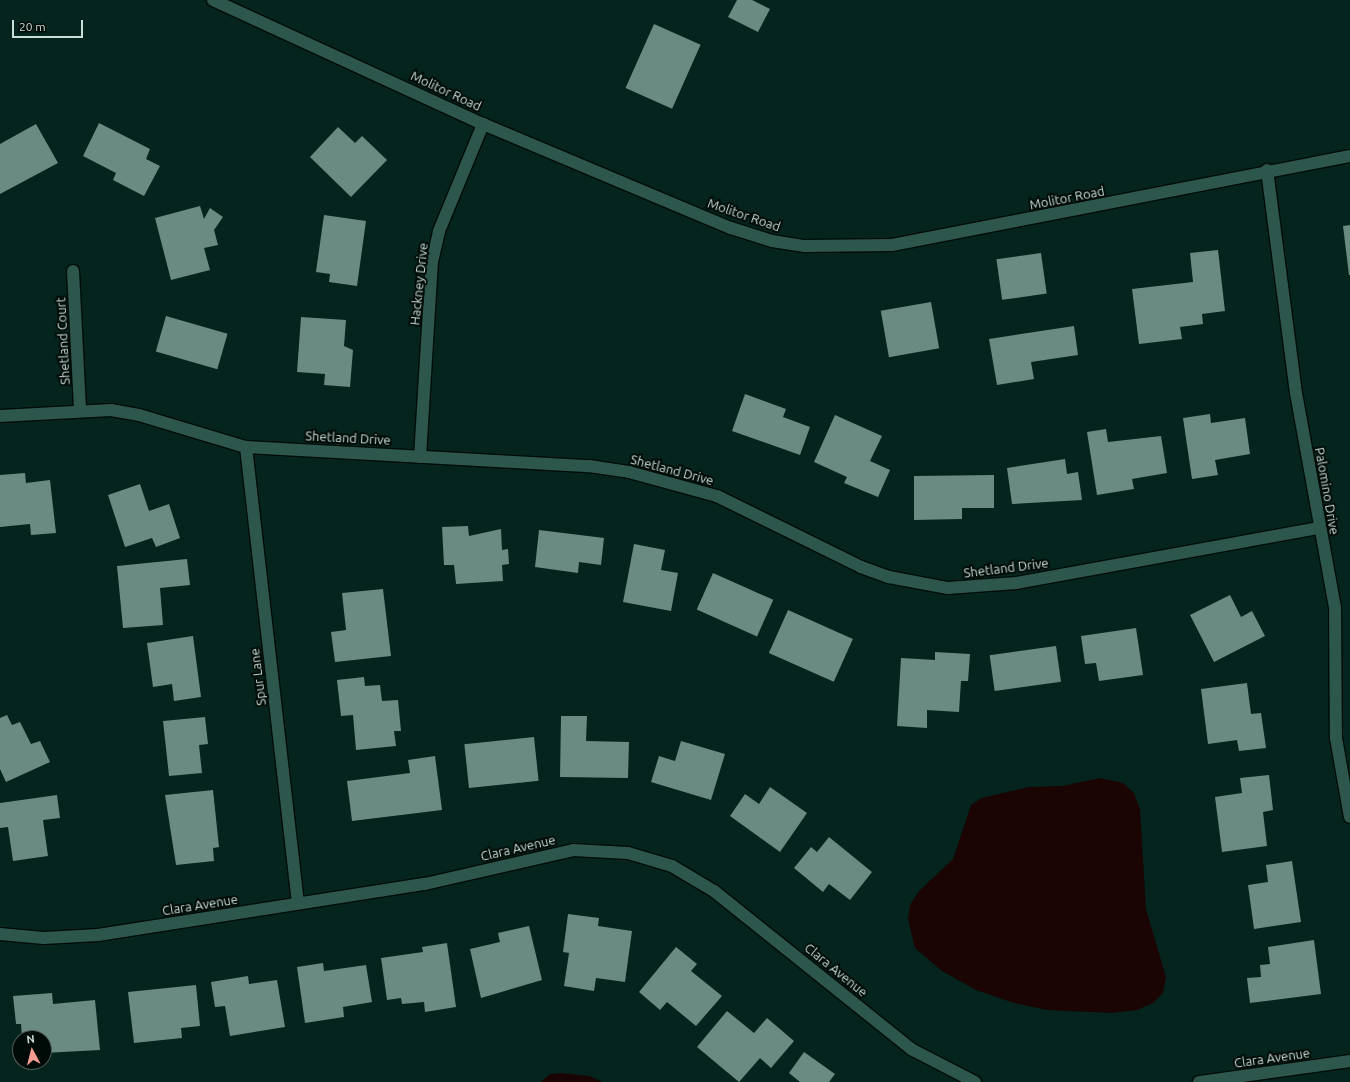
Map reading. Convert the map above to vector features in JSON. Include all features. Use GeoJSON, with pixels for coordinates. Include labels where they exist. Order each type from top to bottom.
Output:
{"type":"FeatureCollection","features":[{"type":"Feature","properties":{"kind":"street","name":"Molitor Road"},"geometry":{"type":"LineString","coordinates":[[213,0],[483,124],[731,228],[772,241],[805,246],[892,245],[958,234],[1267,170],[1350,156]]}},
{"type":"Feature","properties":{"kind":"street","name":"Hackney Drive"},"geometry":{"type":"LineString","coordinates":[[420,457],[432,262],[439,231],[483,124]]}},
{"type":"Feature","properties":{"kind":"street","name":"Palomino Drive"},"geometry":{"type":"LineString","coordinates":[[1267,170],[1296,393],[1335,607],[1336,738],[1350,817]]}},
{"type":"Feature","properties":{"kind":"street","name":"Shetland Court"},"geometry":{"type":"LineString","coordinates":[[73,271],[80,410]]}},
{"type":"Feature","properties":{"kind":"street","name":"Shetland Drive"},"geometry":{"type":"LineString","coordinates":[[0,416],[80,410],[139,415],[246,447],[589,466],[671,481],[717,496],[861,567],[889,577],[948,588],[1016,583],[1320,528]]}},
{"type":"Feature","properties":{"kind":"street","name":"Spur Lane"},"geometry":{"type":"LineString","coordinates":[[246,447],[298,903]]}},
{"type":"Feature","properties":{"kind":"street","name":"Clara Avenue"},"geometry":{"type":"LineString","coordinates":[[0,934],[44,938],[98,935],[425,884],[573,850],[599,850],[651,859],[690,875],[714,890],[911,1049],[975,1082]]}},
{"type":"Feature","properties":{"kind":"street","name":"Clara Avenue"},"geometry":{"type":"LineString","coordinates":[[1199,1082],[1350,1061]]}},
{"type":"Feature","properties":{"kind":"shaded area"},"geometry":{"type":"Polygon","coordinates":[[[1100,778],[1123,783],[1134,793],[1140,809],[1146,909],[1166,977],[1163,993],[1153,1003],[1137,1010],[1112,1013],[1048,1010],[1014,1003],[976,990],[942,971],[915,948],[908,919],[910,905],[919,891],[953,859],[971,805],[982,798],[1029,787],[1063,786],[1100,778]]]}},
{"type":"Feature","properties":{"kind":"shaded area"},"geometry":{"type":"Polygon","coordinates":[[[561,1073],[589,1076],[602,1082],[541,1082],[550,1074],[561,1073]]]}},
{"type":"Feature","properties":{"kind":"building"},"geometry":{"type":"Polygon","coordinates":[[[737,0],[752,0],[770,9],[758,32],[728,17],[737,0]]]}},
{"type":"Feature","properties":{"kind":"building"},"geometry":{"type":"Polygon","coordinates":[[[654,24],[701,45],[672,109],[626,88],[654,24]]]}},
{"type":"Feature","properties":{"kind":"building"},"geometry":{"type":"Polygon","coordinates":[[[99,123],[150,149],[146,159],[160,166],[144,196],[113,180],[116,173],[83,156],[99,123]]]}},
{"type":"Feature","properties":{"kind":"building"},"geometry":{"type":"Polygon","coordinates":[[[36,124],[58,163],[0,194],[0,144],[36,124]]]}},
{"type":"Feature","properties":{"kind":"building"},"geometry":{"type":"Polygon","coordinates":[[[338,127],[355,143],[362,136],[387,160],[351,197],[310,157],[338,127]]]}},
{"type":"Feature","properties":{"kind":"building"},"geometry":{"type":"Polygon","coordinates":[[[200,206],[204,219],[210,208],[223,217],[214,230],[218,245],[204,248],[210,270],[171,280],[155,218],[200,206]]]}},
{"type":"Feature","properties":{"kind":"building"},"geometry":{"type":"Polygon","coordinates":[[[324,215],[366,221],[357,286],[329,282],[330,274],[316,272],[324,215]]]}},
{"type":"Feature","properties":{"kind":"building"},"geometry":{"type":"Polygon","coordinates":[[[1350,225],[1350,275],[1349,275],[1343,226],[1350,225]]]}},
{"type":"Feature","properties":{"kind":"building"},"geometry":{"type":"Polygon","coordinates":[[[1218,250],[1225,311],[1202,314],[1203,324],[1180,327],[1182,339],[1139,344],[1132,289],[1193,282],[1190,253],[1218,250]]]}},
{"type":"Feature","properties":{"kind":"building"},"geometry":{"type":"Polygon","coordinates":[[[1041,253],[1047,294],[1002,300],[996,259],[1041,253]]]}},
{"type":"Feature","properties":{"kind":"building"},"geometry":{"type":"Polygon","coordinates":[[[931,302],[939,348],[889,357],[881,311],[931,302]]]}},
{"type":"Feature","properties":{"kind":"building"},"geometry":{"type":"Polygon","coordinates":[[[166,316],[228,334],[217,369],[156,352],[166,316]]]}},
{"type":"Feature","properties":{"kind":"building"},"geometry":{"type":"Polygon","coordinates":[[[301,317],[346,320],[344,346],[353,350],[350,387],[324,385],[325,374],[297,372],[301,317]]]}},
{"type":"Feature","properties":{"kind":"building"},"geometry":{"type":"Polygon","coordinates":[[[1074,326],[1078,355],[1031,362],[1034,379],[997,385],[989,339],[1074,326]]]}},
{"type":"Feature","properties":{"kind":"building"},"geometry":{"type":"Polygon","coordinates":[[[745,394],[786,409],[783,417],[810,427],[800,455],[732,431],[745,394]]]}},
{"type":"Feature","properties":{"kind":"building"},"geometry":{"type":"Polygon","coordinates":[[[1210,414],[1211,423],[1245,418],[1250,454],[1215,460],[1218,475],[1192,479],[1183,418],[1210,414]]]}},
{"type":"Feature","properties":{"kind":"building"},"geometry":{"type":"Polygon","coordinates":[[[835,415],[882,436],[870,461],[890,470],[878,497],[844,483],[847,477],[814,462],[835,415]]]}},
{"type":"Feature","properties":{"kind":"building"},"geometry":{"type":"Polygon","coordinates":[[[1106,429],[1108,442],[1161,436],[1167,473],[1132,479],[1134,489],[1097,495],[1087,432],[1106,429]]]}},
{"type":"Feature","properties":{"kind":"building"},"geometry":{"type":"Polygon","coordinates":[[[1065,459],[1067,474],[1078,472],[1082,500],[1012,504],[1007,468],[1065,459]]]}},
{"type":"Feature","properties":{"kind":"building"},"geometry":{"type":"Polygon","coordinates":[[[25,473],[26,483],[50,480],[56,533],[31,535],[30,524],[0,527],[0,475],[25,473]]]}},
{"type":"Feature","properties":{"kind":"building"},"geometry":{"type":"Polygon","coordinates":[[[994,475],[994,508],[962,508],[962,519],[914,520],[914,476],[994,475]]]}},
{"type":"Feature","properties":{"kind":"building"},"geometry":{"type":"Polygon","coordinates":[[[140,484],[149,511],[169,504],[180,538],[156,547],[152,538],[125,547],[108,495],[140,484]]]}},
{"type":"Feature","properties":{"kind":"building"},"geometry":{"type":"Polygon","coordinates":[[[468,526],[469,536],[501,529],[502,550],[508,549],[509,564],[502,565],[503,581],[456,584],[454,565],[444,565],[442,527],[468,526]]]}},
{"type":"Feature","properties":{"kind":"building"},"geometry":{"type":"Polygon","coordinates":[[[539,530],[604,538],[601,565],[579,562],[578,573],[535,567],[539,530]]]}},
{"type":"Feature","properties":{"kind":"building"},"geometry":{"type":"Polygon","coordinates":[[[634,544],[665,550],[661,570],[678,573],[671,611],[623,602],[634,544]]]}},
{"type":"Feature","properties":{"kind":"building"},"geometry":{"type":"Polygon","coordinates":[[[187,559],[190,585],[160,588],[163,625],[123,628],[117,566],[187,559]]]}},
{"type":"Feature","properties":{"kind":"building"},"geometry":{"type":"Polygon","coordinates":[[[713,573],[773,600],[757,636],[697,610],[713,573]]]}},
{"type":"Feature","properties":{"kind":"building"},"geometry":{"type":"Polygon","coordinates":[[[383,589],[391,656],[335,662],[331,632],[346,630],[342,593],[383,589]]]}},
{"type":"Feature","properties":{"kind":"building"},"geometry":{"type":"Polygon","coordinates":[[[1230,595],[1241,617],[1252,611],[1265,636],[1214,662],[1190,615],[1230,595]]]}},
{"type":"Feature","properties":{"kind":"building"},"geometry":{"type":"Polygon","coordinates":[[[788,610],[853,639],[834,682],[769,653],[788,610]]]}},
{"type":"Feature","properties":{"kind":"building"},"geometry":{"type":"Polygon","coordinates":[[[1136,628],[1143,675],[1099,681],[1096,663],[1085,664],[1081,636],[1136,628]]]}},
{"type":"Feature","properties":{"kind":"building"},"geometry":{"type":"Polygon","coordinates":[[[193,636],[201,697],[174,701],[172,684],[153,687],[147,643],[193,636]]]}},
{"type":"Feature","properties":{"kind":"building"},"geometry":{"type":"Polygon","coordinates":[[[1056,646],[1061,682],[995,691],[990,655],[1056,646]]]}},
{"type":"Feature","properties":{"kind":"building"},"geometry":{"type":"Polygon","coordinates":[[[935,652],[970,654],[968,681],[961,681],[959,712],[927,710],[927,728],[897,726],[901,658],[935,660],[935,652]]]}},
{"type":"Feature","properties":{"kind":"building"},"geometry":{"type":"Polygon","coordinates":[[[364,677],[365,686],[380,685],[382,701],[398,700],[401,731],[394,731],[396,746],[356,750],[353,715],[341,716],[337,680],[364,677]]]}},
{"type":"Feature","properties":{"kind":"building"},"geometry":{"type":"Polygon","coordinates":[[[1247,683],[1251,714],[1261,713],[1266,748],[1239,751],[1237,740],[1208,744],[1201,689],[1247,683]]]}},
{"type":"Feature","properties":{"kind":"building"},"geometry":{"type":"Polygon","coordinates":[[[7,715],[12,725],[20,722],[31,744],[40,741],[50,762],[6,782],[0,769],[0,718],[7,715]]]}},
{"type":"Feature","properties":{"kind":"building"},"geometry":{"type":"Polygon","coordinates":[[[561,716],[587,716],[586,741],[629,742],[628,778],[560,777],[561,716]]]}},
{"type":"Feature","properties":{"kind":"building"},"geometry":{"type":"Polygon","coordinates":[[[205,717],[208,744],[199,745],[202,773],[169,776],[163,721],[205,717]]]}},
{"type":"Feature","properties":{"kind":"building"},"geometry":{"type":"Polygon","coordinates":[[[534,737],[539,781],[469,788],[464,744],[534,737]]]}},
{"type":"Feature","properties":{"kind":"building"},"geometry":{"type":"Polygon","coordinates":[[[681,741],[725,754],[711,800],[651,782],[659,756],[675,761],[681,741]]]}},
{"type":"Feature","properties":{"kind":"building"},"geometry":{"type":"Polygon","coordinates":[[[435,756],[442,810],[352,821],[347,781],[410,773],[408,760],[435,756]]]}},
{"type":"Feature","properties":{"kind":"building"},"geometry":{"type":"Polygon","coordinates":[[[1269,775],[1273,810],[1263,812],[1267,846],[1222,852],[1215,797],[1242,793],[1240,778],[1269,775]]]}},
{"type":"Feature","properties":{"kind":"building"},"geometry":{"type":"Polygon","coordinates":[[[770,787],[807,813],[780,852],[730,816],[745,794],[759,804],[770,787]]]}},
{"type":"Feature","properties":{"kind":"building"},"geometry":{"type":"Polygon","coordinates":[[[213,790],[219,847],[213,848],[214,861],[176,865],[165,795],[213,790]]]}},
{"type":"Feature","properties":{"kind":"building"},"geometry":{"type":"Polygon","coordinates":[[[57,795],[60,818],[43,820],[48,856],[13,861],[8,827],[0,828],[0,803],[57,795]]]}},
{"type":"Feature","properties":{"kind":"building"},"geometry":{"type":"Polygon","coordinates":[[[829,837],[872,872],[850,900],[829,884],[823,892],[794,868],[811,847],[817,852],[829,837]]]}},
{"type":"Feature","properties":{"kind":"building"},"geometry":{"type":"Polygon","coordinates":[[[1292,861],[1301,922],[1254,929],[1248,885],[1268,882],[1266,865],[1292,861]]]}},
{"type":"Feature","properties":{"kind":"building"},"geometry":{"type":"Polygon","coordinates":[[[568,914],[599,918],[598,926],[632,931],[625,982],[596,978],[594,991],[564,986],[569,953],[563,952],[568,914]]]}},
{"type":"Feature","properties":{"kind":"building"},"geometry":{"type":"Polygon","coordinates":[[[529,926],[542,980],[481,998],[470,949],[500,942],[498,933],[529,926]]]}},
{"type":"Feature","properties":{"kind":"building"},"geometry":{"type":"Polygon","coordinates":[[[1314,940],[1321,994],[1250,1003],[1247,978],[1261,977],[1260,965],[1270,964],[1268,947],[1314,940]]]}},
{"type":"Feature","properties":{"kind":"building"},"geometry":{"type":"Polygon","coordinates":[[[447,943],[456,1007],[425,1012],[424,1002],[402,1004],[401,998],[387,1000],[381,958],[423,952],[422,947],[447,943]]]}},
{"type":"Feature","properties":{"kind":"building"},"geometry":{"type":"Polygon","coordinates":[[[676,947],[697,964],[691,971],[722,996],[696,1026],[667,1002],[660,1010],[639,992],[676,947]]]}},
{"type":"Feature","properties":{"kind":"building"},"geometry":{"type":"Polygon","coordinates":[[[323,963],[324,971],[366,965],[372,1002],[343,1007],[344,1017],[305,1023],[297,967],[323,963]]]}},
{"type":"Feature","properties":{"kind":"building"},"geometry":{"type":"Polygon","coordinates":[[[248,976],[249,984],[277,980],[285,1027],[230,1036],[225,1006],[215,1007],[211,982],[248,976]]]}},
{"type":"Feature","properties":{"kind":"building"},"geometry":{"type":"Polygon","coordinates":[[[196,985],[200,1026],[181,1028],[182,1038],[134,1043],[128,992],[196,985]]]}},
{"type":"Feature","properties":{"kind":"building"},"geometry":{"type":"Polygon","coordinates":[[[52,993],[53,1004],[95,1000],[100,1050],[52,1053],[52,1030],[21,1030],[21,1024],[16,1024],[13,996],[52,993]]]}},
{"type":"Feature","properties":{"kind":"building"},"geometry":{"type":"Polygon","coordinates":[[[727,1011],[754,1033],[767,1018],[794,1041],[771,1068],[760,1058],[739,1082],[697,1047],[727,1011]]]}},
{"type":"Feature","properties":{"kind":"building"},"geometry":{"type":"Polygon","coordinates":[[[804,1052],[835,1074],[829,1082],[800,1082],[789,1073],[804,1052]]]}}]}
